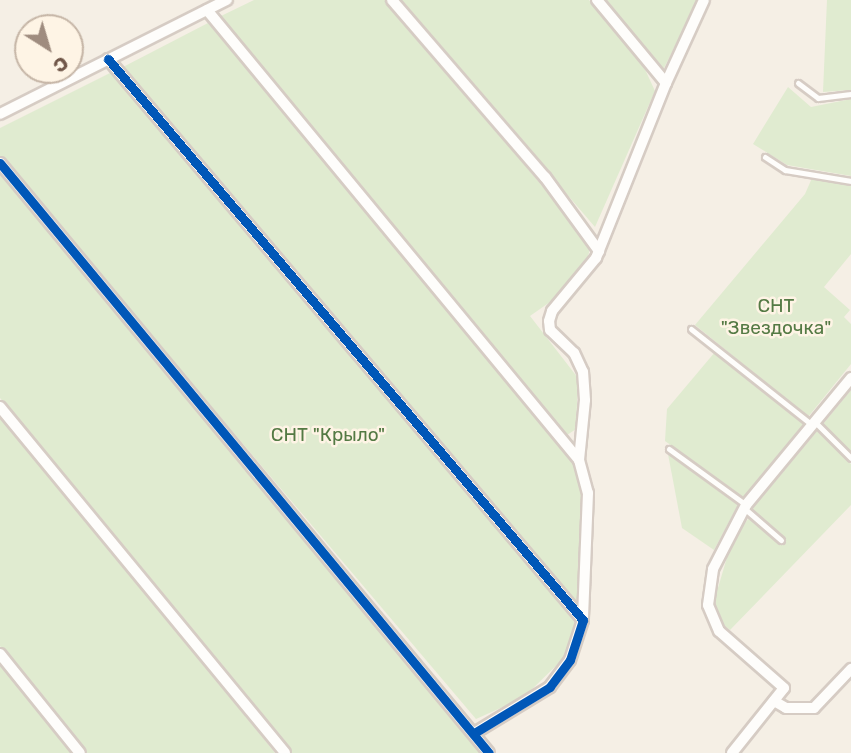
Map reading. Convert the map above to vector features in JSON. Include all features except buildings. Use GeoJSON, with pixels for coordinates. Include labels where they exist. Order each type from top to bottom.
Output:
{"type":"FeatureCollection","features":[{"type":"Feature","properties":{"kind":"street"},"geometry":{"type":"LineString","coordinates":[[0,114],[227,0]]}},
{"type":"Feature","properties":{"kind":"street"},"geometry":{"type":"LineString","coordinates":[[392,0],[545,177],[600,251]]}},
{"type":"Feature","properties":{"kind":"street"},"geometry":{"type":"LineString","coordinates":[[597,0],[666,83]]}},
{"type":"Feature","properties":{"kind":"street"},"geometry":{"type":"LineString","coordinates":[[476,732],[550,687],[570,660],[583,620],[588,493],[579,460],[586,400],[583,372],[574,353],[550,330],[549,321],[600,251],[666,83],[705,0]]}},
{"type":"Feature","properties":{"kind":"street"},"geometry":{"type":"LineString","coordinates":[[207,10],[579,460]]}},
{"type":"Feature","properties":{"kind":"street"},"geometry":{"type":"LineString","coordinates":[[108,59],[266,239],[583,620]]}},
{"type":"Feature","properties":{"kind":"street"},"geometry":{"type":"LineString","coordinates":[[0,163],[226,440],[476,732],[489,753]]}},
{"type":"Feature","properties":{"kind":"street"},"geometry":{"type":"LineString","coordinates":[[732,753],[784,688],[726,641],[708,605],[713,569],[745,507],[851,378]]}},
{"type":"Feature","properties":{"kind":"street"},"geometry":{"type":"LineString","coordinates":[[0,407],[285,753]]}},
{"type":"Feature","properties":{"kind":"street"},"geometry":{"type":"LineString","coordinates":[[0,654],[80,753]]}},
{"type":"Feature","properties":{"kind":"street"},"geometry":{"type":"LineString","coordinates":[[774,701],[786,708],[814,708],[851,669]]}},
{"type":"Feature","properties":{"kind":"lane"},"geometry":{"type":"LineString","coordinates":[[798,83],[818,98],[851,94]]}},
{"type":"Feature","properties":{"kind":"lane"},"geometry":{"type":"LineString","coordinates":[[765,157],[785,170],[851,181]]}},
{"type":"Feature","properties":{"kind":"lane"},"geometry":{"type":"LineString","coordinates":[[691,329],[813,423],[851,458]]}},
{"type":"Feature","properties":{"kind":"lane"},"geometry":{"type":"LineString","coordinates":[[669,449],[745,507],[781,540]]}},
{"type":"Feature","properties":{"kind":"green space"},"geometry":{"type":"Polygon","coordinates":[[[254,0],[386,0],[591,244],[587,261],[550,302],[530,316],[578,378],[576,429],[567,435],[487,345],[255,64],[221,16],[254,0]]]}},
{"type":"Feature","properties":{"kind":"green space"},"geometry":{"type":"Polygon","coordinates":[[[400,0],[589,0],[643,65],[655,91],[595,227],[400,0]]]}},
{"type":"Feature","properties":{"kind":"green space"},"geometry":{"type":"Polygon","coordinates":[[[602,0],[698,0],[663,70],[602,0]]]}},
{"type":"Feature","properties":{"kind":"green space"},"geometry":{"type":"Polygon","coordinates":[[[827,0],[851,0],[851,90],[823,92],[827,0]]]}},
{"type":"Feature","properties":{"kind":"green space","name":"СНТ \"Крыло\""},"geometry":{"type":"Polygon","coordinates":[[[208,23],[574,462],[582,486],[585,575],[583,597],[578,603],[123,67],[208,23]]]}},
{"type":"Feature","properties":{"kind":"green space","name":"СНТ \"Крыло\""},"geometry":{"type":"Polygon","coordinates":[[[112,72],[167,132],[569,610],[576,627],[567,655],[523,698],[476,719],[0,157],[0,128],[112,72]]]}},
{"type":"Feature","properties":{"kind":"green space"},"geometry":{"type":"Polygon","coordinates":[[[788,87],[811,107],[851,99],[851,176],[787,165],[753,144],[788,87]]]}},
{"type":"Feature","properties":{"kind":"green space","name":"СНТ \"Крыло\""},"geometry":{"type":"Polygon","coordinates":[[[0,174],[468,732],[482,753],[290,753],[0,398],[0,174]]]}},
{"type":"Feature","properties":{"kind":"green space","name":"СНТ \"Звездочка\""},"geometry":{"type":"Polygon","coordinates":[[[812,178],[851,186],[851,254],[824,287],[850,310],[844,317],[851,324],[851,364],[808,417],[695,325],[805,194],[812,178]]]}},
{"type":"Feature","properties":{"kind":"green space","name":"СНТ \"Звездочка\""},"geometry":{"type":"Polygon","coordinates":[[[715,352],[804,424],[744,498],[665,441],[667,409],[715,352]]]}},
{"type":"Feature","properties":{"kind":"green space","name":"СНТ \"Звездочка\""},"geometry":{"type":"Polygon","coordinates":[[[851,390],[851,452],[823,424],[851,390]]]}},
{"type":"Feature","properties":{"kind":"green space"},"geometry":{"type":"Polygon","coordinates":[[[0,417],[275,753],[86,753],[0,646],[0,417]]]}},
{"type":"Feature","properties":{"kind":"green space"},"geometry":{"type":"Polygon","coordinates":[[[817,431],[851,464],[851,505],[730,630],[716,619],[715,598],[733,537],[750,517],[780,543],[784,540],[752,509],[817,431]]]}},
{"type":"Feature","properties":{"kind":"green space"},"geometry":{"type":"Polygon","coordinates":[[[668,454],[738,505],[714,550],[682,528],[668,454]]]}},
{"type":"Feature","properties":{"kind":"green space"},"geometry":{"type":"Polygon","coordinates":[[[0,662],[74,753],[0,753],[0,662]]]}},
{"type":"Feature","properties":{"kind":"cycle path"},"geometry":{"type":"LineString","coordinates":[[108,59],[583,620],[570,660],[550,687],[476,732]]}},
{"type":"Feature","properties":{"kind":"cycle path"},"geometry":{"type":"LineString","coordinates":[[0,163],[489,753]]}}]}
